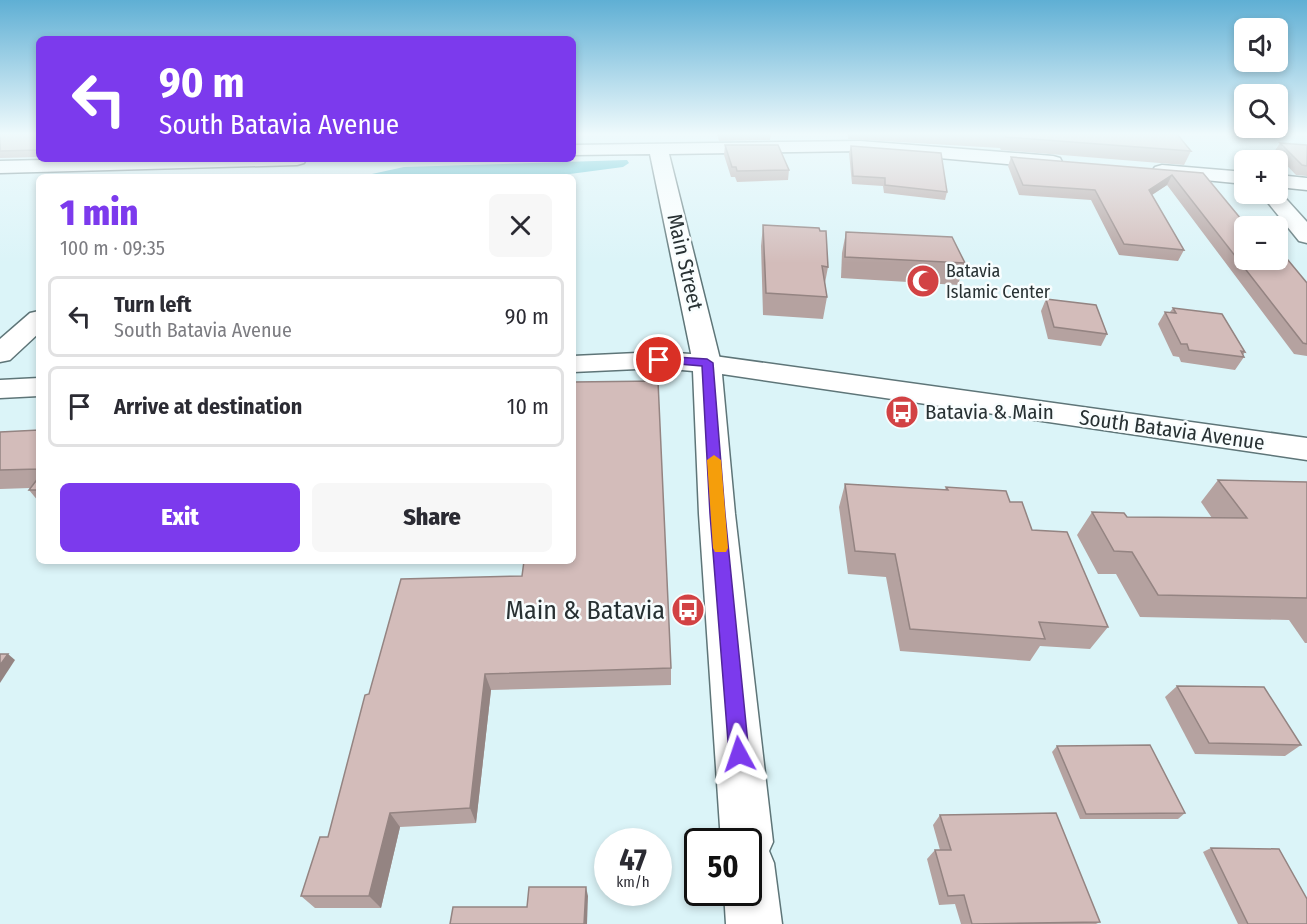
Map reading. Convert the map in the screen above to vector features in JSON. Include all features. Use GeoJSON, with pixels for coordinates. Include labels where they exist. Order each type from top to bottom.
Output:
{"type":"FeatureCollection","features":[{"type":"Feature","properties":{"kind":"street","name":"Main Street"},"geometry":{"type":"LineString","coordinates":[[665,177],[707,363],[717,514],[746,828]]}},
{"type":"Feature","properties":{"kind":"street"},"geometry":{"type":"LineString","coordinates":[[1288,182],[1307,184]]}},
{"type":"Feature","properties":{"kind":"street"},"geometry":{"type":"LineString","coordinates":[[1280,204],[1307,236]]}},
{"type":"Feature","properties":{"kind":"street"},"geometry":{"type":"LineString","coordinates":[[0,354],[36,322]]}},
{"type":"Feature","properties":{"kind":"street","name":"South Batavia Avenue"},"geometry":{"type":"LineString","coordinates":[[576,363],[659,360],[707,363],[1307,449]]}},
{"type":"Feature","properties":{"kind":"street"},"geometry":{"type":"LineString","coordinates":[[0,389],[36,387]]}},
{"type":"Feature","properties":{"kind":"street"},"geometry":{"type":"LineString","coordinates":[[752,906],[754,924]]}},
{"type":"Feature","properties":{"kind":"building"},"geometry":{"type":"Polygon","coordinates":[[[871,177],[945,177],[947,192],[885,185],[885,178],[871,177]]]}},
{"type":"Feature","properties":{"kind":"building"},"geometry":{"type":"Polygon","coordinates":[[[1020,177],[1169,177],[1149,190],[1184,250],[1124,244],[1095,190],[1023,185],[1020,177]]]}},
{"type":"Feature","properties":{"kind":"building"},"geometry":{"type":"Polygon","coordinates":[[[1174,177],[1206,177],[1239,216],[1234,216],[1234,255],[1174,177]]]}},
{"type":"Feature","properties":{"kind":"building"},"geometry":{"type":"Polygon","coordinates":[[[763,225],[819,228],[820,231],[826,231],[828,267],[822,266],[827,297],[766,293],[763,225]]]}},
{"type":"Feature","properties":{"kind":"building"},"geometry":{"type":"Polygon","coordinates":[[[846,232],[952,237],[965,263],[845,257],[846,232]]]}},
{"type":"Feature","properties":{"kind":"building"},"geometry":{"type":"Polygon","coordinates":[[[1288,260],[1307,283],[1307,344],[1303,343],[1246,270],[1288,270],[1288,260]]]}},
{"type":"Feature","properties":{"kind":"building"},"geometry":{"type":"Polygon","coordinates":[[[1046,299],[1096,305],[1107,334],[1054,327],[1046,299]]]}},
{"type":"Feature","properties":{"kind":"building"},"geometry":{"type":"Polygon","coordinates":[[[1173,308],[1222,314],[1245,352],[1241,351],[1244,357],[1189,350],[1187,344],[1181,344],[1165,312],[1176,313],[1173,308]]]}},
{"type":"Feature","properties":{"kind":"building"},"geometry":{"type":"Polygon","coordinates":[[[658,381],[671,668],[485,674],[470,808],[390,813],[369,896],[301,896],[320,837],[328,837],[365,695],[369,694],[401,579],[522,576],[524,564],[576,564],[576,382],[658,381]]]}},
{"type":"Feature","properties":{"kind":"building"},"geometry":{"type":"Polygon","coordinates":[[[36,430],[36,469],[0,470],[0,432],[36,430]]]}},
{"type":"Feature","properties":{"kind":"building"},"geometry":{"type":"Polygon","coordinates":[[[1218,480],[1307,482],[1307,598],[1158,595],[1132,552],[1114,551],[1092,512],[1124,513],[1127,517],[1247,518],[1218,480]]]}},
{"type":"Feature","properties":{"kind":"building"},"geometry":{"type":"Polygon","coordinates":[[[36,481],[36,490],[29,490],[36,481]]]}},
{"type":"Feature","properties":{"kind":"building"},"geometry":{"type":"Polygon","coordinates":[[[845,484],[1006,491],[1010,502],[1022,502],[1032,530],[1067,532],[1108,627],[1039,622],[1045,639],[910,629],[895,554],[855,551],[845,484]]]}},
{"type":"Feature","properties":{"kind":"building"},"geometry":{"type":"Polygon","coordinates":[[[0,654],[8,654],[0,665],[0,654]]]}},
{"type":"Feature","properties":{"kind":"building"},"geometry":{"type":"Polygon","coordinates":[[[1177,686],[1264,687],[1301,745],[1209,743],[1177,686]]]}},
{"type":"Feature","properties":{"kind":"building"},"geometry":{"type":"Polygon","coordinates":[[[1150,745],[1185,813],[1086,814],[1057,746],[1150,745]]]}},
{"type":"Feature","properties":{"kind":"building"},"geometry":{"type":"Polygon","coordinates":[[[1056,813],[1100,922],[972,924],[964,895],[948,896],[935,850],[951,850],[940,815],[1056,813]]]}},
{"type":"Feature","properties":{"kind":"building"},"geometry":{"type":"Polygon","coordinates":[[[1211,848],[1279,849],[1307,899],[1307,924],[1248,924],[1211,848]]]}},
{"type":"Feature","properties":{"kind":"building"},"geometry":{"type":"Polygon","coordinates":[[[529,887],[586,887],[584,924],[450,924],[453,907],[527,907],[529,887]]]}},
{"type":"Feature","properties":{"kind":"slow traffic"},"geometry":{"type":"LineString","coordinates":[[714,460],[720,548]]}},
{"type":"Feature","properties":{"kind":"place","name":"Batavia Islamic Center"},"geometry":{"type":"Point","coordinates":[923,281]}},
{"type":"Feature","properties":{"kind":"place","name":"Batavia & Main"},"geometry":{"type":"Point","coordinates":[902,412]}},
{"type":"Feature","properties":{"kind":"place","name":"Main & Batavia"},"geometry":{"type":"Point","coordinates":[688,610]}},
{"type":"Feature","properties":{"kind":"route"},"geometry":{"type":"LineString","coordinates":[[659,360],[707,363],[717,514],[739,754]]}}]}
